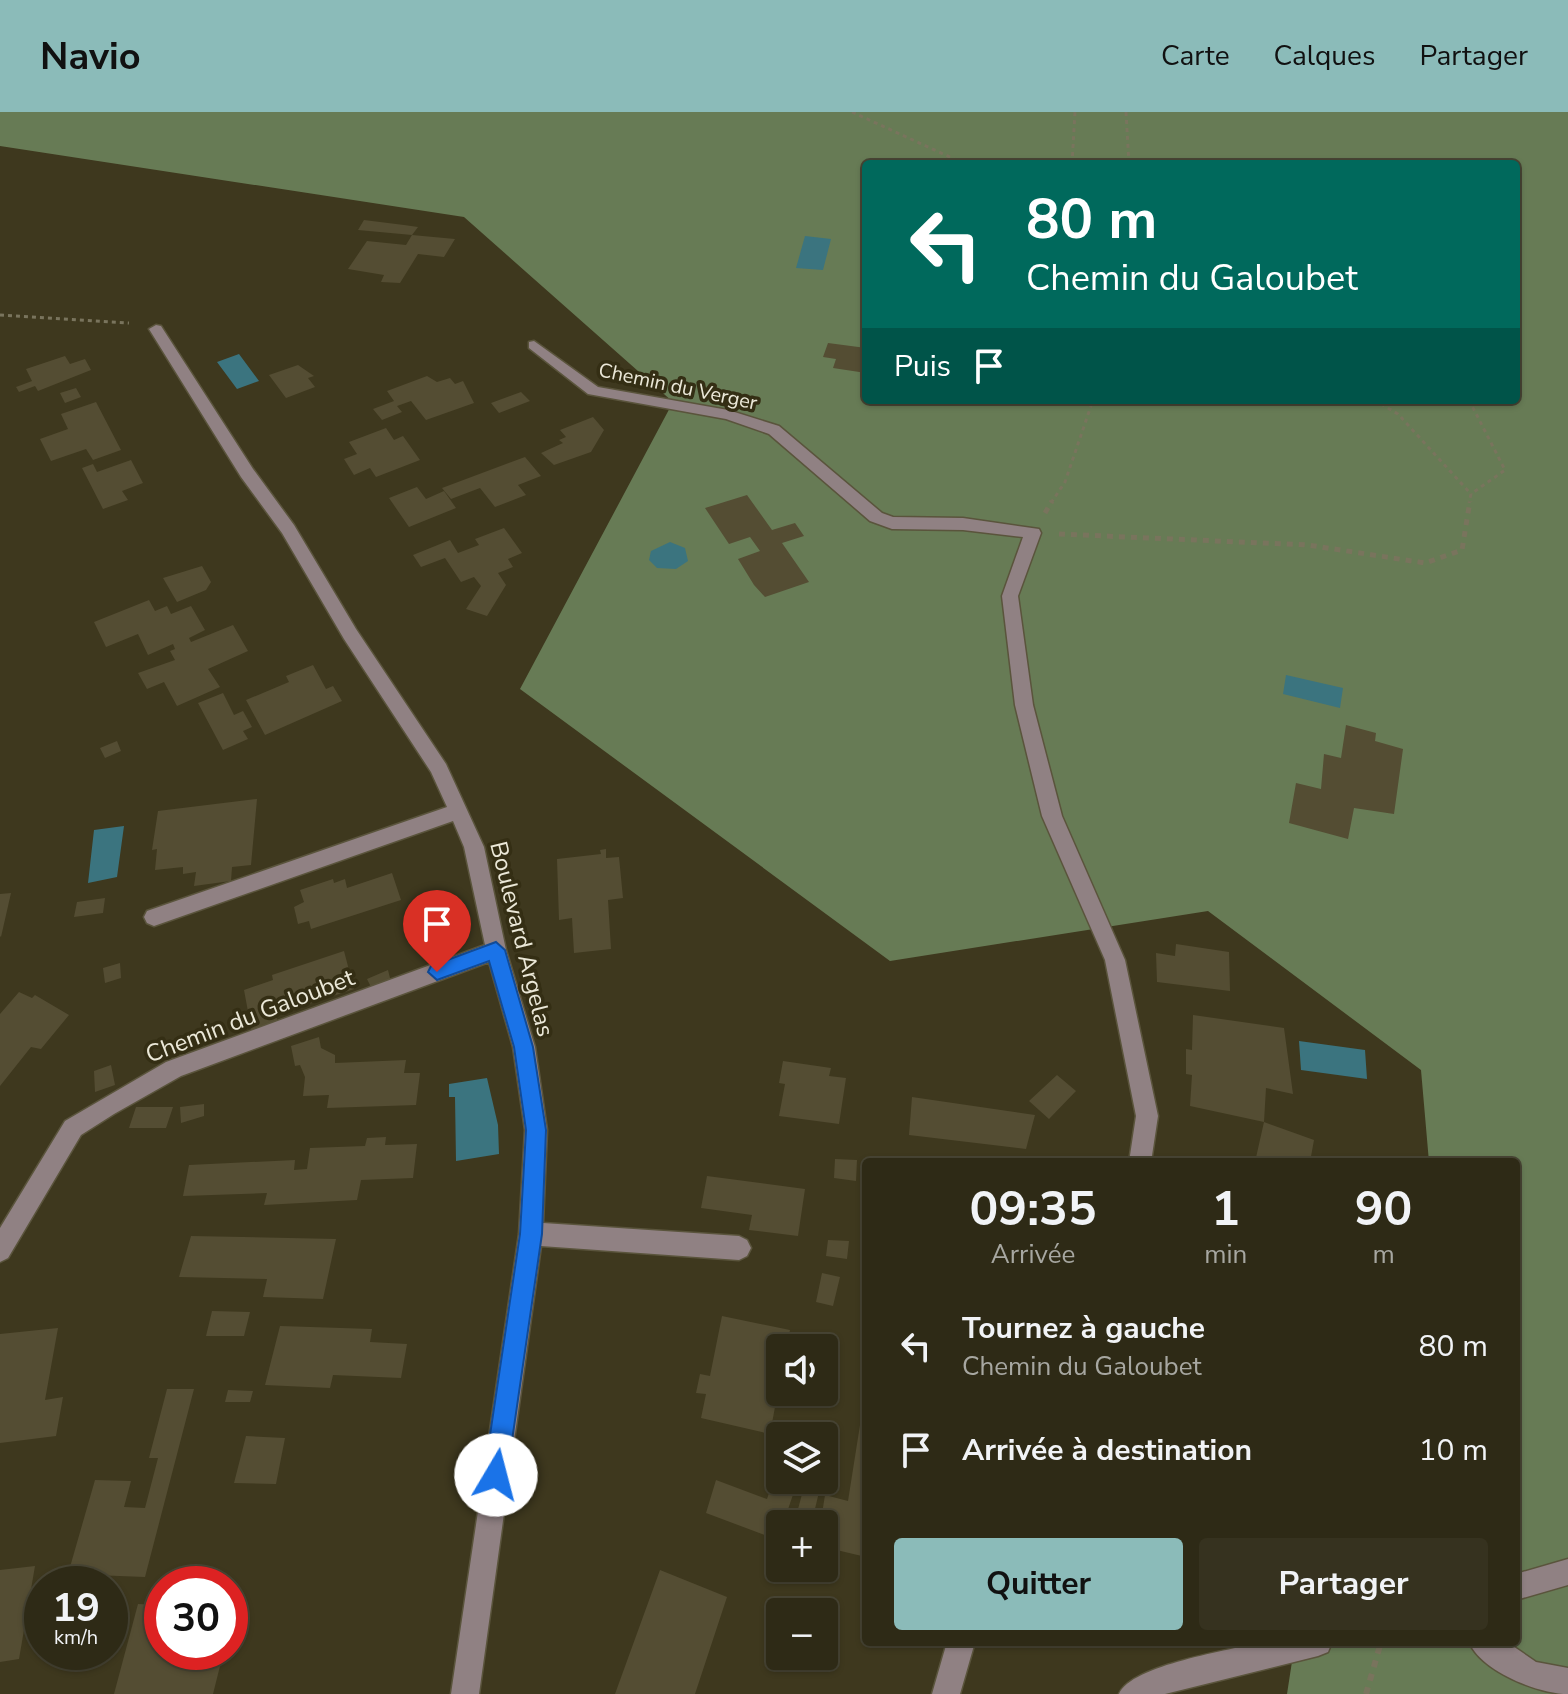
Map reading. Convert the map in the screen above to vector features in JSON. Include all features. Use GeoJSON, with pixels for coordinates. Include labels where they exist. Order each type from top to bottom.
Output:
{"type":"FeatureCollection","features":[{"type":"Feature","properties":{"kind":"street","name":"Boulevard Argelas"},"geometry":{"type":"LineString","coordinates":[[156,329],[247,473],[288,529],[350,634],[439,769],[474,847],[496,950],[524,1047],[536,1130],[531,1234],[465,1694]]}},
{"type":"Feature","properties":{"kind":"street","name":"Chemin du Verger"},"geometry":{"type":"LineString","coordinates":[[534,345],[593,391],[728,415],[774,430],[876,517],[892,523],[963,524],[1033,533]]}},
{"type":"Feature","properties":{"kind":"street"},"geometry":{"type":"LineString","coordinates":[[1033,533],[1010,596],[1024,705],[1052,816],[1115,960],[1147,1116],[1141,1158]]}},
{"type":"Feature","properties":{"kind":"street"},"geometry":{"type":"LineString","coordinates":[[154,917],[458,811]]}},
{"type":"Feature","properties":{"kind":"street","name":"Chemin du Galoubet"},"geometry":{"type":"LineString","coordinates":[[0,1250],[73,1128],[106,1107],[174,1069],[496,950]]}},
{"type":"Feature","properties":{"kind":"street"},"geometry":{"type":"LineString","coordinates":[[531,1234],[739,1248]]}},
{"type":"Feature","properties":{"kind":"street"},"geometry":{"type":"LineString","coordinates":[[1520,1586],[1568,1572]]}},
{"type":"Feature","properties":{"kind":"street"},"geometry":{"type":"LineString","coordinates":[[946,1694],[960,1646]]}},
{"type":"Feature","properties":{"kind":"street"},"geometry":{"type":"LineString","coordinates":[[1133,1694],[1146,1685],[1302,1646]]}},
{"type":"Feature","properties":{"kind":"street"},"geometry":{"type":"LineString","coordinates":[[1489,1646],[1531,1675],[1568,1682]]}},
{"type":"Feature","properties":{"kind":"path"},"geometry":{"type":"LineString","coordinates":[[852,112],[956,160]]}},
{"type":"Feature","properties":{"kind":"path"},"geometry":{"type":"LineString","coordinates":[[1072,160],[1075,112]]}},
{"type":"Feature","properties":{"kind":"path"},"geometry":{"type":"LineString","coordinates":[[1126,112],[1129,160]]}},
{"type":"Feature","properties":{"kind":"path"},"geometry":{"type":"LineString","coordinates":[[0,315],[147,324],[156,329]]}},
{"type":"Feature","properties":{"kind":"path"},"geometry":{"type":"LineString","coordinates":[[1092,404],[1065,482],[1033,533],[1308,545],[1425,563],[1462,550],[1471,494],[1505,470],[1471,404]]}},
{"type":"Feature","properties":{"kind":"path"},"geometry":{"type":"LineString","coordinates":[[1381,404],[1398,414],[1471,494]]}},
{"type":"Feature","properties":{"kind":"path"},"geometry":{"type":"LineString","coordinates":[[1366,1694],[1380,1646]]}},
{"type":"Feature","properties":{"kind":"green space"},"geometry":{"type":"Polygon","coordinates":[[[0,112],[1568,112],[1568,1694],[1287,1694],[1294,1646],[1520,1646],[1520,1158],[1429,1158],[1421,1070],[1208,911],[890,961],[520,689],[673,402],[464,217],[0,146],[0,112]]]}},
{"type":"Feature","properties":{"kind":"water"},"geometry":{"type":"Polygon","coordinates":[[[805,236],[831,239],[823,270],[796,268],[805,236]]]}},
{"type":"Feature","properties":{"kind":"water"},"geometry":{"type":"Polygon","coordinates":[[[239,354],[259,381],[237,389],[217,362],[239,354]]]}},
{"type":"Feature","properties":{"kind":"water"},"geometry":{"type":"Polygon","coordinates":[[[670,542],[685,548],[688,561],[676,569],[657,568],[649,560],[651,551],[670,542]]]}},
{"type":"Feature","properties":{"kind":"water"},"geometry":{"type":"Polygon","coordinates":[[[1286,675],[1343,688],[1340,708],[1283,694],[1286,675]]]}},
{"type":"Feature","properties":{"kind":"water"},"geometry":{"type":"Polygon","coordinates":[[[124,826],[117,877],[88,883],[94,830],[124,826]]]}},
{"type":"Feature","properties":{"kind":"water"},"geometry":{"type":"Polygon","coordinates":[[[1299,1041],[1365,1050],[1367,1079],[1301,1070],[1299,1041]]]}},
{"type":"Feature","properties":{"kind":"water"},"geometry":{"type":"Polygon","coordinates":[[[487,1078],[498,1125],[499,1154],[456,1161],[455,1097],[449,1097],[449,1084],[487,1078]]]}},
{"type":"Feature","properties":{"kind":"building"},"geometry":{"type":"Polygon","coordinates":[[[364,220],[418,227],[412,235],[358,230],[364,220]]]}},
{"type":"Feature","properties":{"kind":"building"},"geometry":{"type":"Polygon","coordinates":[[[412,235],[455,239],[444,257],[418,254],[400,283],[381,282],[384,275],[348,269],[367,241],[406,245],[412,235]]]}},
{"type":"Feature","properties":{"kind":"building"},"geometry":{"type":"Polygon","coordinates":[[[828,343],[862,347],[862,372],[833,368],[836,359],[823,357],[828,343]]]}},
{"type":"Feature","properties":{"kind":"building"},"geometry":{"type":"Polygon","coordinates":[[[65,356],[70,364],[85,359],[91,370],[38,391],[35,386],[19,392],[16,387],[32,381],[26,369],[65,356]]]}},
{"type":"Feature","properties":{"kind":"building"},"geometry":{"type":"Polygon","coordinates":[[[298,365],[314,376],[308,378],[315,387],[286,398],[269,375],[298,365]]]}},
{"type":"Feature","properties":{"kind":"building"},"geometry":{"type":"Polygon","coordinates":[[[427,376],[437,382],[450,378],[455,384],[463,381],[474,403],[426,420],[411,401],[397,406],[402,412],[382,420],[373,409],[394,401],[387,391],[427,376]]]}},
{"type":"Feature","properties":{"kind":"building"},"geometry":{"type":"Polygon","coordinates":[[[76,388],[81,397],[65,403],[60,393],[76,388]]]}},
{"type":"Feature","properties":{"kind":"building"},"geometry":{"type":"Polygon","coordinates":[[[521,392],[530,401],[499,413],[491,403],[521,392]]]}},
{"type":"Feature","properties":{"kind":"building"},"geometry":{"type":"Polygon","coordinates":[[[96,402],[121,450],[93,460],[86,449],[51,461],[40,439],[68,429],[61,414],[96,402]]]}},
{"type":"Feature","properties":{"kind":"building"},"geometry":{"type":"Polygon","coordinates":[[[593,417],[604,430],[591,452],[554,465],[541,453],[563,443],[559,440],[566,437],[560,430],[593,417]]]}},
{"type":"Feature","properties":{"kind":"building"},"geometry":{"type":"Polygon","coordinates":[[[386,428],[394,440],[403,436],[420,460],[376,477],[370,468],[354,475],[344,459],[357,454],[349,442],[386,428]]]}},
{"type":"Feature","properties":{"kind":"building"},"geometry":{"type":"Polygon","coordinates":[[[525,457],[541,476],[518,485],[526,495],[495,507],[480,488],[451,499],[442,488],[525,457]]]}},
{"type":"Feature","properties":{"kind":"building"},"geometry":{"type":"Polygon","coordinates":[[[131,460],[143,483],[122,491],[128,500],[103,509],[82,468],[93,464],[97,472],[131,460]]]}},
{"type":"Feature","properties":{"kind":"building"},"geometry":{"type":"Polygon","coordinates":[[[417,487],[426,499],[444,491],[456,508],[409,527],[389,498],[417,487]]]}},
{"type":"Feature","properties":{"kind":"building"},"geometry":{"type":"Polygon","coordinates":[[[747,495],[772,530],[795,523],[804,536],[782,543],[809,582],[765,597],[754,585],[738,559],[760,551],[750,537],[729,544],[705,508],[747,495]]]}},
{"type":"Feature","properties":{"kind":"building"},"geometry":{"type":"Polygon","coordinates":[[[504,528],[522,553],[508,559],[513,567],[498,573],[506,585],[487,616],[466,609],[481,586],[474,577],[461,582],[445,558],[421,567],[413,555],[450,540],[458,553],[479,545],[475,539],[504,528]]]}},
{"type":"Feature","properties":{"kind":"building"},"geometry":{"type":"Polygon","coordinates":[[[202,566],[211,582],[206,590],[177,602],[163,578],[202,566]]]}},
{"type":"Feature","properties":{"kind":"building"},"geometry":{"type":"Polygon","coordinates":[[[149,600],[155,611],[167,606],[171,614],[191,606],[205,630],[189,638],[191,642],[233,625],[248,651],[208,669],[220,687],[177,706],[164,682],[147,689],[138,673],[175,660],[170,651],[175,649],[173,644],[148,655],[138,634],[106,647],[94,622],[149,600]]]}},
{"type":"Feature","properties":{"kind":"building"},"geometry":{"type":"Polygon","coordinates":[[[313,665],[326,689],[333,686],[342,701],[265,735],[246,700],[289,682],[286,676],[313,665]]]}},
{"type":"Feature","properties":{"kind":"building"},"geometry":{"type":"Polygon","coordinates":[[[223,693],[234,715],[243,711],[252,727],[243,731],[248,739],[223,750],[198,703],[223,693]]]}},
{"type":"Feature","properties":{"kind":"building"},"geometry":{"type":"Polygon","coordinates":[[[1346,725],[1376,733],[1375,741],[1403,749],[1394,814],[1354,808],[1348,839],[1289,823],[1296,783],[1321,789],[1324,754],[1341,758],[1346,725]]]}},
{"type":"Feature","properties":{"kind":"building"},"geometry":{"type":"Polygon","coordinates":[[[117,741],[121,751],[105,758],[100,748],[117,741]]]}},
{"type":"Feature","properties":{"kind":"building"},"geometry":{"type":"Polygon","coordinates":[[[257,799],[251,865],[232,867],[231,881],[194,886],[196,872],[183,874],[183,867],[155,870],[157,849],[152,850],[158,811],[257,799]]]}},
{"type":"Feature","properties":{"kind":"building"},"geometry":{"type":"Polygon","coordinates":[[[606,849],[606,858],[619,857],[623,898],[608,900],[611,949],[574,953],[572,918],[559,920],[557,859],[601,854],[600,850],[606,849]]]}},
{"type":"Feature","properties":{"kind":"building"},"geometry":{"type":"Polygon","coordinates":[[[392,873],[401,900],[311,929],[309,921],[298,924],[294,907],[304,902],[300,890],[333,879],[334,883],[345,879],[347,888],[392,873]]]}},
{"type":"Feature","properties":{"kind":"building"},"geometry":{"type":"Polygon","coordinates":[[[11,893],[1,937],[0,894],[11,893]]]}},
{"type":"Feature","properties":{"kind":"building"},"geometry":{"type":"Polygon","coordinates":[[[105,898],[103,913],[74,917],[77,902],[105,898]]]}},
{"type":"Feature","properties":{"kind":"building"},"geometry":{"type":"Polygon","coordinates":[[[1176,944],[1229,952],[1230,991],[1157,982],[1156,953],[1175,956],[1176,944]]]}},
{"type":"Feature","properties":{"kind":"building"},"geometry":{"type":"Polygon","coordinates":[[[344,951],[354,989],[276,1015],[278,1024],[252,1033],[244,990],[273,980],[272,975],[344,951]]]}},
{"type":"Feature","properties":{"kind":"building"},"geometry":{"type":"Polygon","coordinates":[[[120,963],[121,978],[105,983],[103,968],[120,963]]]}},
{"type":"Feature","properties":{"kind":"building"},"geometry":{"type":"Polygon","coordinates":[[[388,970],[391,982],[372,989],[367,979],[388,970]]]}},
{"type":"Feature","properties":{"kind":"building"},"geometry":{"type":"Polygon","coordinates":[[[19,992],[32,998],[35,995],[69,1015],[41,1049],[31,1047],[0,1086],[0,1014],[19,992]]]}},
{"type":"Feature","properties":{"kind":"building"},"geometry":{"type":"Polygon","coordinates":[[[1193,1015],[1284,1028],[1293,1094],[1266,1088],[1264,1122],[1190,1106],[1192,1075],[1186,1074],[1186,1049],[1192,1050],[1193,1015]]]}},
{"type":"Feature","properties":{"kind":"building"},"geometry":{"type":"Polygon","coordinates":[[[319,1037],[321,1048],[335,1055],[335,1063],[406,1060],[404,1073],[420,1073],[416,1105],[327,1108],[329,1095],[303,1096],[305,1077],[300,1065],[295,1066],[291,1046],[319,1037]]]}},
{"type":"Feature","properties":{"kind":"building"},"geometry":{"type":"Polygon","coordinates":[[[783,1061],[831,1068],[829,1076],[846,1078],[839,1124],[779,1116],[785,1084],[779,1083],[783,1061]]]}},
{"type":"Feature","properties":{"kind":"building"},"geometry":{"type":"Polygon","coordinates":[[[111,1065],[115,1085],[95,1092],[94,1071],[111,1065]]]}},
{"type":"Feature","properties":{"kind":"building"},"geometry":{"type":"Polygon","coordinates":[[[1057,1075],[1076,1091],[1049,1119],[1029,1101],[1057,1075]]]}},
{"type":"Feature","properties":{"kind":"building"},"geometry":{"type":"Polygon","coordinates":[[[912,1097],[1035,1115],[1026,1149],[909,1135],[912,1097]]]}},
{"type":"Feature","properties":{"kind":"building"},"geometry":{"type":"Polygon","coordinates":[[[204,1104],[204,1116],[181,1123],[180,1107],[204,1104]]]}},
{"type":"Feature","properties":{"kind":"building"},"geometry":{"type":"Polygon","coordinates":[[[136,1107],[173,1107],[166,1128],[129,1128],[136,1107]]]}},
{"type":"Feature","properties":{"kind":"building"},"geometry":{"type":"Polygon","coordinates":[[[1264,1122],[1314,1140],[1311,1158],[1256,1158],[1264,1122]]]}},
{"type":"Feature","properties":{"kind":"building"},"geometry":{"type":"Polygon","coordinates":[[[386,1137],[385,1145],[417,1144],[413,1178],[361,1180],[357,1200],[264,1205],[267,1193],[183,1196],[189,1165],[295,1160],[294,1170],[307,1169],[310,1148],[365,1146],[367,1138],[386,1137]]]}},
{"type":"Feature","properties":{"kind":"building"},"geometry":{"type":"Polygon","coordinates":[[[835,1159],[857,1160],[856,1181],[834,1178],[835,1159]]]}},
{"type":"Feature","properties":{"kind":"building"},"geometry":{"type":"Polygon","coordinates":[[[707,1176],[805,1189],[798,1236],[749,1230],[752,1215],[701,1208],[707,1176]]]}},
{"type":"Feature","properties":{"kind":"building"},"geometry":{"type":"Polygon","coordinates":[[[191,1236],[336,1239],[323,1299],[263,1297],[267,1279],[179,1277],[191,1236]]]}},
{"type":"Feature","properties":{"kind":"building"},"geometry":{"type":"Polygon","coordinates":[[[828,1240],[849,1241],[847,1259],[826,1256],[828,1240]]]}},
{"type":"Feature","properties":{"kind":"building"},"geometry":{"type":"Polygon","coordinates":[[[822,1273],[840,1277],[833,1306],[816,1302],[822,1273]]]}},
{"type":"Feature","properties":{"kind":"building"},"geometry":{"type":"Polygon","coordinates":[[[212,1311],[250,1312],[244,1336],[206,1336],[212,1311]]]}},
{"type":"Feature","properties":{"kind":"building"},"geometry":{"type":"Polygon","coordinates":[[[722,1316],[790,1330],[789,1334],[766,1334],[766,1406],[775,1406],[772,1422],[766,1422],[766,1433],[701,1418],[706,1394],[696,1393],[700,1374],[710,1376],[722,1316]]]}},
{"type":"Feature","properties":{"kind":"building"},"geometry":{"type":"Polygon","coordinates":[[[280,1326],[372,1329],[370,1342],[407,1344],[401,1378],[333,1375],[330,1388],[265,1385],[280,1326]]]}},
{"type":"Feature","properties":{"kind":"building"},"geometry":{"type":"Polygon","coordinates":[[[58,1328],[45,1400],[63,1397],[56,1436],[0,1443],[0,1334],[58,1328]]]}},
{"type":"Feature","properties":{"kind":"building"},"geometry":{"type":"Polygon","coordinates":[[[167,1389],[194,1389],[148,1566],[144,1566],[144,1577],[128,1576],[128,1566],[70,1566],[95,1480],[131,1481],[124,1507],[145,1508],[158,1458],[149,1458],[167,1389]]]}},
{"type":"Feature","properties":{"kind":"building"},"geometry":{"type":"Polygon","coordinates":[[[228,1390],[253,1391],[250,1402],[225,1402],[228,1390]]]}},
{"type":"Feature","properties":{"kind":"building"},"geometry":{"type":"Polygon","coordinates":[[[862,1425],[862,1556],[838,1550],[838,1510],[823,1510],[825,1495],[848,1501],[862,1425]]]}},
{"type":"Feature","properties":{"kind":"building"},"geometry":{"type":"Polygon","coordinates":[[[246,1436],[285,1438],[276,1484],[234,1483],[246,1436]]]}},
{"type":"Feature","properties":{"kind":"building"},"geometry":{"type":"Polygon","coordinates":[[[716,1480],[767,1499],[769,1494],[793,1494],[788,1510],[766,1510],[766,1536],[706,1513],[716,1480]]]}},
{"type":"Feature","properties":{"kind":"building"},"geometry":{"type":"Polygon","coordinates":[[[802,1494],[819,1494],[815,1510],[798,1510],[802,1494]]]}},
{"type":"Feature","properties":{"kind":"building"},"geometry":{"type":"Polygon","coordinates":[[[24,1567],[24,1630],[19,1659],[0,1662],[0,1570],[24,1567]]]}},
{"type":"Feature","properties":{"kind":"building"},"geometry":{"type":"Polygon","coordinates":[[[660,1570],[727,1597],[695,1694],[615,1694],[660,1570]]]}},
{"type":"Feature","properties":{"kind":"building"},"geometry":{"type":"Polygon","coordinates":[[[138,1604],[144,1604],[144,1670],[219,1670],[213,1694],[114,1694],[120,1670],[128,1670],[128,1642],[138,1604]]]}},
{"type":"Feature","properties":{"kind":"route"},"geometry":{"type":"LineString","coordinates":[[437,972],[496,950],[524,1047],[536,1130],[531,1234],[496,1475]]}}]}
